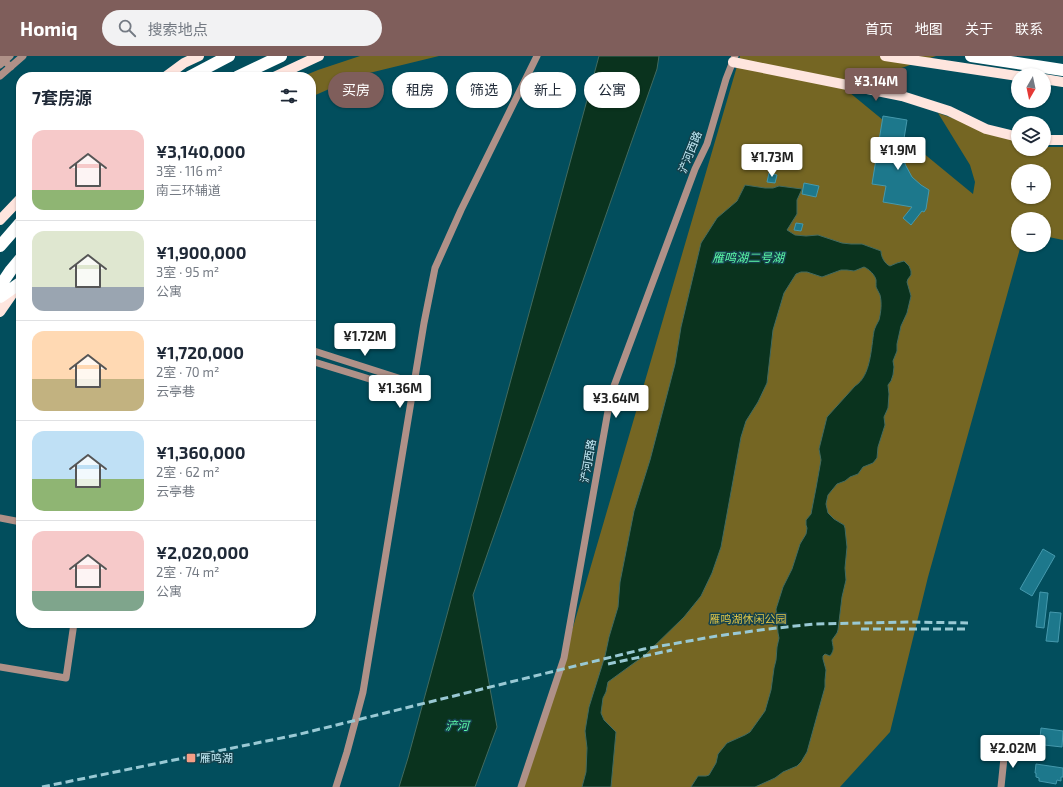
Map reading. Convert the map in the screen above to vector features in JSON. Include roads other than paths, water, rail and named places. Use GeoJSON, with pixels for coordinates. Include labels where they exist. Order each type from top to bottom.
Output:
{"type":"FeatureCollection","features":[{"type":"Feature","properties":{"kind":"highway"},"geometry":{"type":"LineString","coordinates":[[199,72],[229,56]]}},
{"type":"Feature","properties":{"kind":"highway"},"geometry":{"type":"LineString","coordinates":[[247,72],[281,56]]}},
{"type":"Feature","properties":{"kind":"highway"},"geometry":{"type":"LineString","coordinates":[[971,56],[1063,70]]}},
{"type":"Feature","properties":{"kind":"highway"},"geometry":{"type":"LineString","coordinates":[[0,237],[16,225]]}},
{"type":"Feature","properties":{"kind":"highway"},"geometry":{"type":"LineString","coordinates":[[0,246],[16,227]]}},
{"type":"Feature","properties":{"kind":"highway"},"geometry":{"type":"LineString","coordinates":[[0,286],[16,264]]}},
{"type":"Feature","properties":{"kind":"highway"},"geometry":{"type":"LineString","coordinates":[[0,297],[16,286]]}},
{"type":"Feature","properties":{"kind":"main road"},"geometry":{"type":"LineString","coordinates":[[172,72],[184,63],[199,56]]}},
{"type":"Feature","properties":{"kind":"main road"},"geometry":{"type":"LineString","coordinates":[[285,72],[319,56]]}},
{"type":"Feature","properties":{"kind":"main road"},"geometry":{"type":"LineString","coordinates":[[885,56],[1011,75]]}},
{"type":"Feature","properties":{"kind":"main road"},"geometry":{"type":"LineString","coordinates":[[734,59],[902,96],[949,111],[986,129],[1011,135]]}},
{"type":"Feature","properties":{"kind":"main road"},"geometry":{"type":"LineString","coordinates":[[1051,81],[1063,82]]}},
{"type":"Feature","properties":{"kind":"main road"},"geometry":{"type":"LineString","coordinates":[[1051,140],[1063,140]]}},
{"type":"Feature","properties":{"kind":"main road"},"geometry":{"type":"LineString","coordinates":[[0,220],[16,203]]}},
{"type":"Feature","properties":{"kind":"main road"},"geometry":{"type":"LineString","coordinates":[[0,312],[16,289]]}},
{"type":"Feature","properties":{"kind":"street"},"geometry":{"type":"LineString","coordinates":[[0,76],[23,56]]}},
{"type":"Feature","properties":{"kind":"street"},"geometry":{"type":"LineString","coordinates":[[336,787],[363,692],[412,392],[435,268],[461,210],[537,56]]}},
{"type":"Feature","properties":{"kind":"street","name":"浐河西路"},"geometry":{"type":"LineString","coordinates":[[521,787],[564,658],[611,394],[695,169],[707,144],[726,79],[734,59]]}},
{"type":"Feature","properties":{"kind":"street"},"geometry":{"type":"LineString","coordinates":[[3,60],[10,67]]}},
{"type":"Feature","properties":{"kind":"street"},"geometry":{"type":"LineString","coordinates":[[316,352],[414,383]]}},
{"type":"Feature","properties":{"kind":"street"},"geometry":{"type":"LineString","coordinates":[[316,363],[412,392]]}},
{"type":"Feature","properties":{"kind":"street"},"geometry":{"type":"LineString","coordinates":[[0,518],[16,521]]}},
{"type":"Feature","properties":{"kind":"street"},"geometry":{"type":"LineString","coordinates":[[0,667],[66,678],[73,628]]}},
{"type":"Feature","properties":{"kind":"street"},"geometry":{"type":"LineString","coordinates":[[1001,787],[1006,748]]}},
{"type":"Feature","properties":{"kind":"water","name":"浐河"},"geometry":{"type":"Polygon","coordinates":[[[599,56],[659,56],[657,69],[473,595],[497,727],[475,787],[399,787],[585,108],[640,108],[640,72],[595,72],[599,56]]]}},
{"type":"Feature","properties":{"kind":"water","name":"雁鸣湖二号湖"},"geometry":{"type":"Polygon","coordinates":[[[745,185],[765,188],[779,186],[802,189],[797,200],[797,214],[787,230],[795,235],[818,235],[842,243],[862,244],[881,251],[886,264],[890,266],[904,261],[909,266],[911,271],[911,275],[907,282],[911,296],[907,313],[901,326],[897,351],[893,361],[893,375],[888,385],[888,408],[884,417],[885,425],[878,447],[877,458],[873,463],[863,467],[858,474],[837,484],[828,495],[826,504],[828,513],[844,525],[847,547],[845,568],[846,580],[842,597],[838,630],[832,640],[832,654],[830,656],[825,654],[823,656],[826,670],[825,687],[807,752],[797,766],[755,787],[691,787],[698,776],[709,775],[716,763],[718,754],[727,743],[750,732],[765,711],[771,690],[779,638],[776,609],[800,544],[806,534],[806,520],[811,514],[821,460],[819,449],[827,417],[864,376],[869,361],[875,327],[880,317],[881,301],[876,287],[876,280],[872,272],[864,267],[854,271],[841,270],[822,277],[807,272],[801,272],[796,274],[784,293],[773,330],[767,383],[758,402],[746,421],[741,437],[721,547],[712,573],[701,596],[684,617],[645,655],[608,682],[603,698],[601,713],[604,720],[616,732],[611,787],[582,787],[586,772],[587,748],[585,731],[589,707],[618,607],[620,582],[634,511],[650,460],[675,364],[681,327],[701,243],[717,218],[737,201],[745,185]]]}},
{"type":"Feature","properties":{"kind":"railway"},"geometry":{"type":"LineString","coordinates":[[42,787],[296,735],[644,649],[717,636],[814,624],[907,622],[968,623]]}},
{"type":"Feature","properties":{"kind":"railway"},"geometry":{"type":"LineString","coordinates":[[861,629],[967,629]]}},
{"type":"Feature","properties":{"kind":"railway"},"geometry":{"type":"LineString","coordinates":[[608,664],[672,650]]}},
{"type":"Feature","properties":{"kind":"place","name":"雁鸣湖"},"geometry":{"type":"Point","coordinates":[191,758]}},
{"type":"Feature","properties":{"kind":"park label","name":"雁鸣湖休闲公园"},"geometry":{"type":"Point","coordinates":[748,619]}}]}
